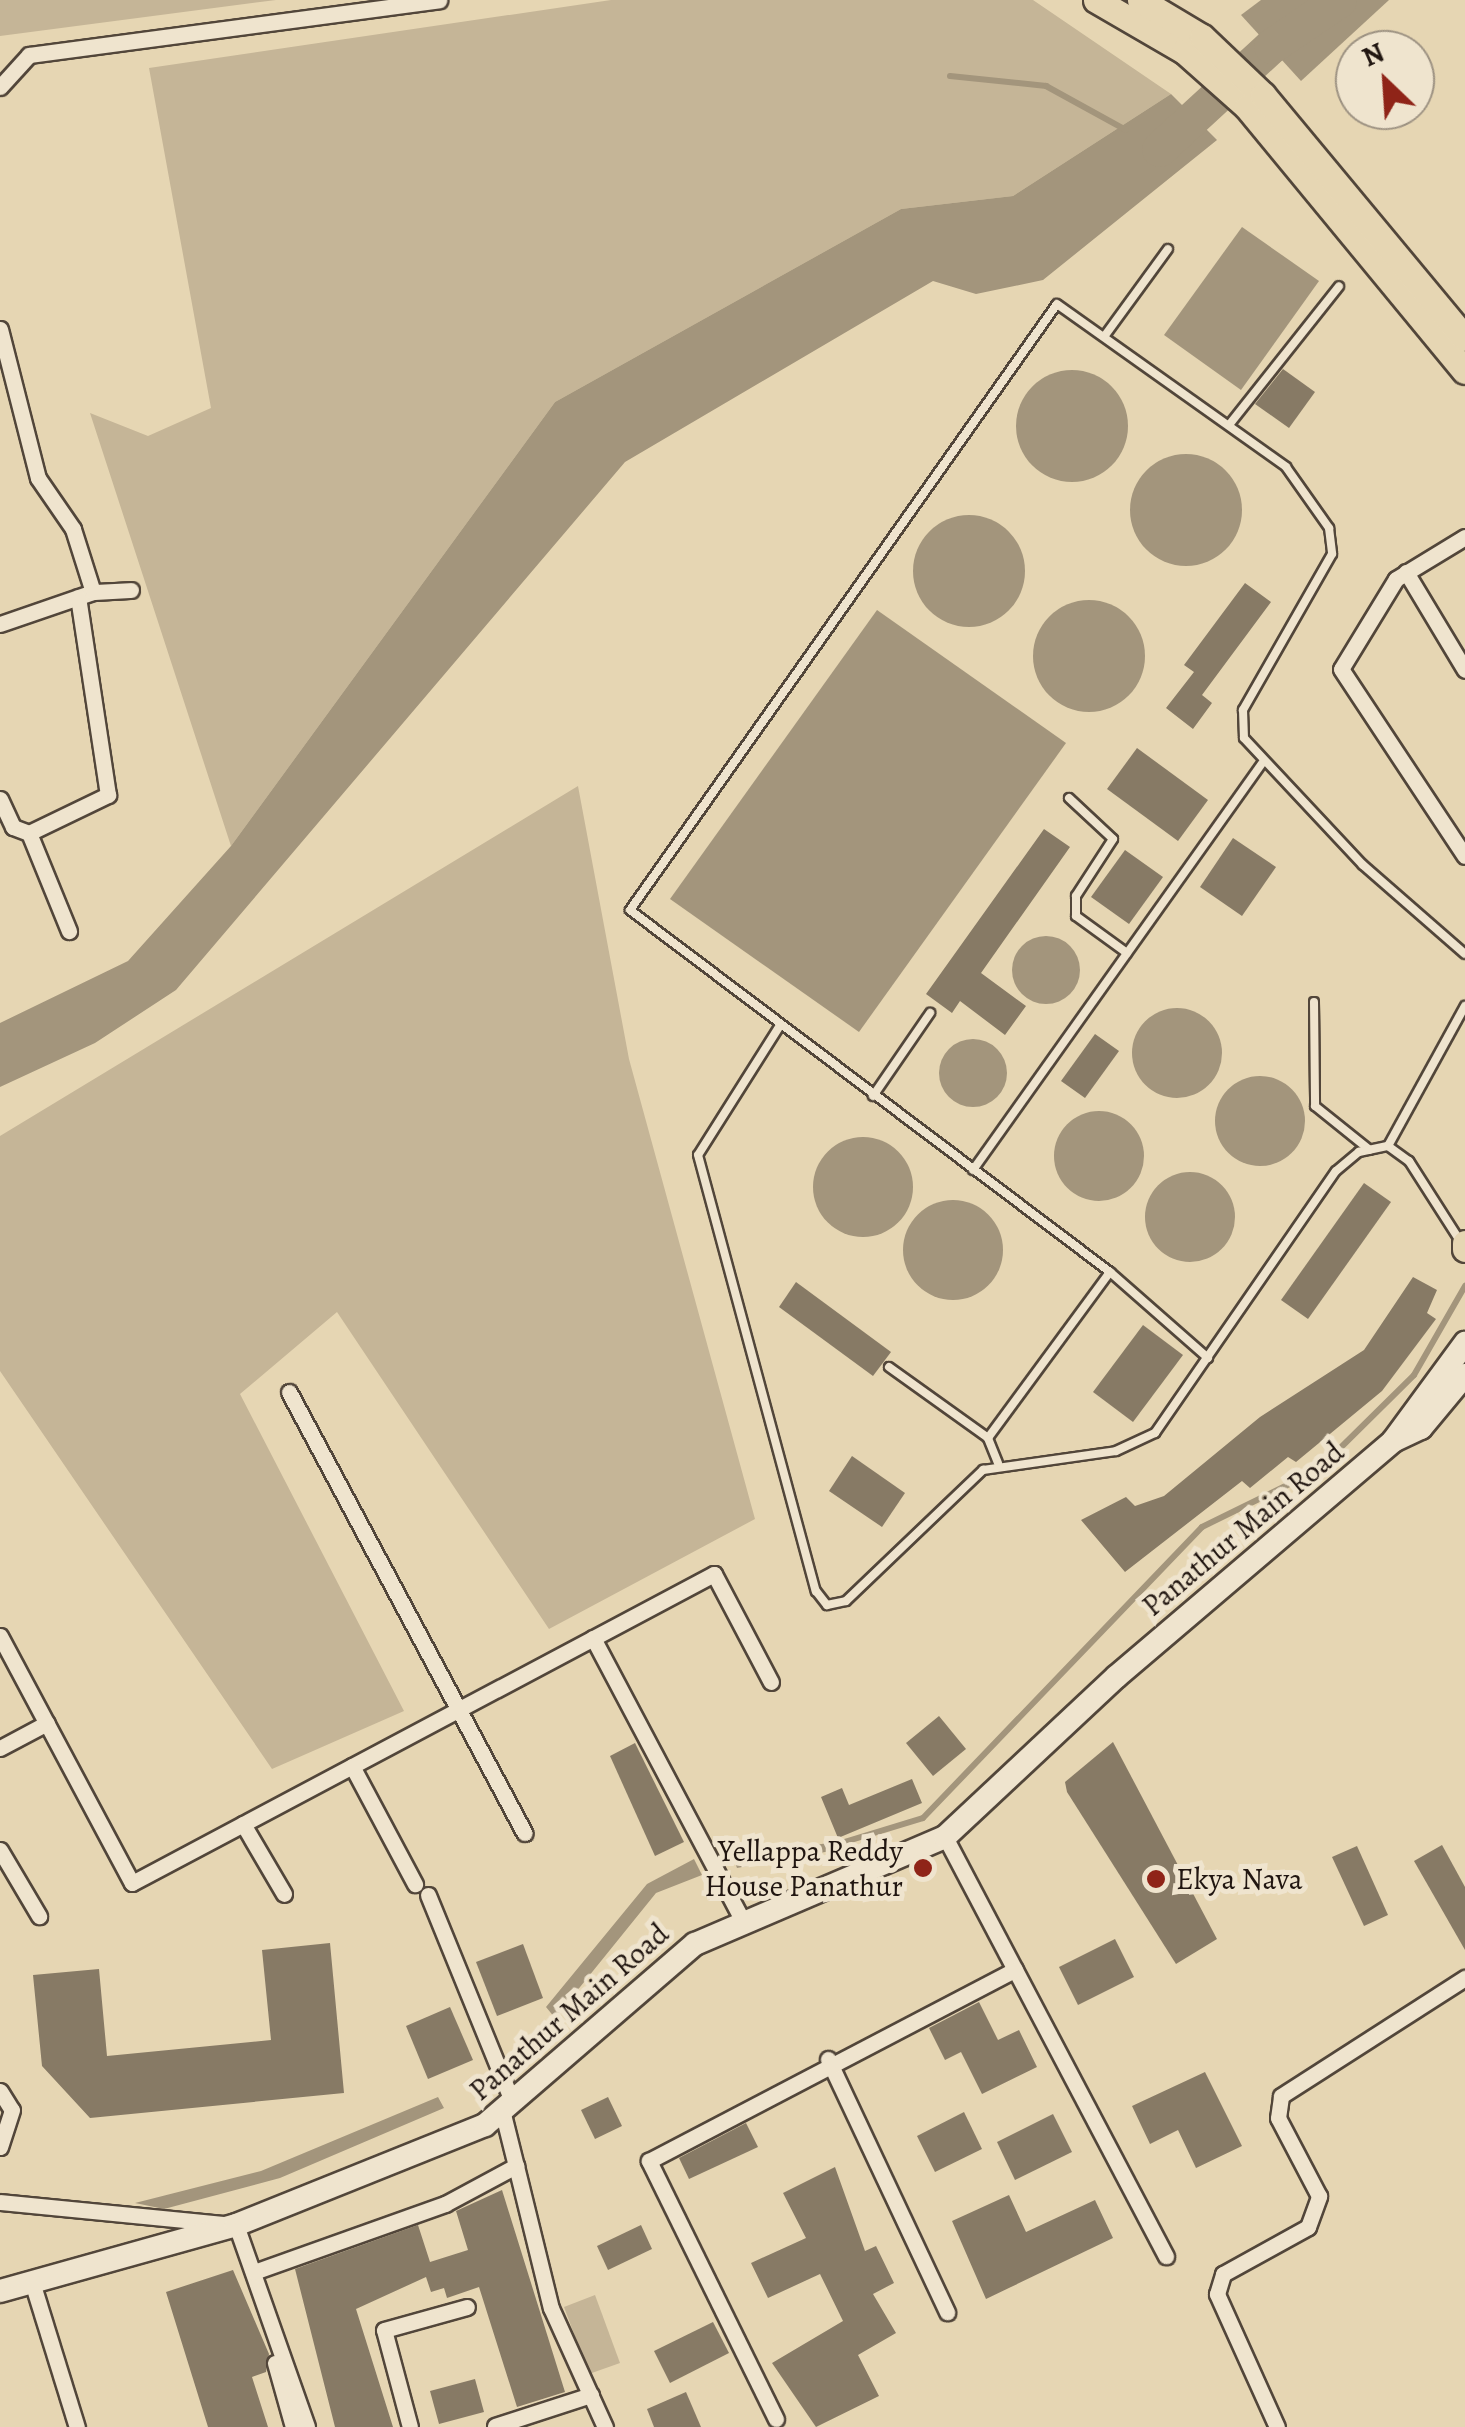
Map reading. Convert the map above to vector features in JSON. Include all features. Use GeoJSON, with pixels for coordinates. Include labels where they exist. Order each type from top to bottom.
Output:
{"type":"FeatureCollection","features":[{"type":"Feature","properties":{"kind":"main road"},"geometry":{"type":"LineString","coordinates":[[1096,0],[1192,44]]}},
{"type":"Feature","properties":{"kind":"main road"},"geometry":{"type":"LineString","coordinates":[[1140,0],[1255,101],[1465,338]]}},
{"type":"Feature","properties":{"kind":"main road"},"geometry":{"type":"LineString","coordinates":[[1255,101],[1465,372]]}},
{"type":"Feature","properties":{"kind":"street"},"geometry":{"type":"LineString","coordinates":[[0,87],[29,55],[439,0]]}},
{"type":"Feature","properties":{"kind":"street"},"geometry":{"type":"LineString","coordinates":[[0,329],[38,478],[73,529],[86,594],[108,795],[30,832],[13,826],[0,799]]}},
{"type":"Feature","properties":{"kind":"street"},"geometry":{"type":"LineString","coordinates":[[1465,538],[1406,572],[1341,669],[1465,856]]}},
{"type":"Feature","properties":{"kind":"street"},"geometry":{"type":"LineString","coordinates":[[1406,572],[1465,670]]}},
{"type":"Feature","properties":{"kind":"street"},"geometry":{"type":"LineString","coordinates":[[0,624],[86,594],[130,590]]}},
{"type":"Feature","properties":{"kind":"street"},"geometry":{"type":"LineString","coordinates":[[30,832],[70,931]]}},
{"type":"Feature","properties":{"kind":"street","name":"Panathur Main Road"},"geometry":{"type":"LineString","coordinates":[[0,2291],[231,2226],[446,2145],[507,2106],[695,1944],[742,1919],[945,1837],[1393,1441],[1465,1343]]}},
{"type":"Feature","properties":{"kind":"street","name":"Panathur Main Road"},"geometry":{"type":"LineString","coordinates":[[1393,1441],[1421,1428],[1465,1375]]}},
{"type":"Feature","properties":{"kind":"street"},"geometry":{"type":"LineString","coordinates":[[289,1392],[524,1833]]}},
{"type":"Feature","properties":{"kind":"street"},"geometry":{"type":"LineString","coordinates":[[0,1636],[132,1883],[714,1574],[771,1682]]}},
{"type":"Feature","properties":{"kind":"street"},"geometry":{"type":"LineString","coordinates":[[592,1638],[742,1919]]}},
{"type":"Feature","properties":{"kind":"street"},"geometry":{"type":"LineString","coordinates":[[0,1748],[47,1723]]}},
{"type":"Feature","properties":{"kind":"street"},"geometry":{"type":"LineString","coordinates":[[352,1766],[422,1890],[507,2106],[516,2166],[552,2308],[604,2427]]}},
{"type":"Feature","properties":{"kind":"street"},"geometry":{"type":"LineString","coordinates":[[243,1824],[284,1894]]}},
{"type":"Feature","properties":{"kind":"street"},"geometry":{"type":"LineString","coordinates":[[945,1837],[1166,2256]]}},
{"type":"Feature","properties":{"kind":"street"},"geometry":{"type":"LineString","coordinates":[[0,1850],[39,1916]]}},
{"type":"Feature","properties":{"kind":"street"},"geometry":{"type":"LineString","coordinates":[[776,2420],[649,2161],[828,2060],[1015,1970]]}},
{"type":"Feature","properties":{"kind":"street"},"geometry":{"type":"LineString","coordinates":[[1276,2427],[1217,2294],[1223,2274],[1308,2227],[1319,2196],[1278,2118],[1281,2096],[1465,1978]]}},
{"type":"Feature","properties":{"kind":"street"},"geometry":{"type":"LineString","coordinates":[[828,2060],[947,2312]]}},
{"type":"Feature","properties":{"kind":"street"},"geometry":{"type":"LineString","coordinates":[[0,2090],[12,2110],[0,2147]]}},
{"type":"Feature","properties":{"kind":"street"},"geometry":{"type":"LineString","coordinates":[[254,2272],[444,2204],[516,2166]]}},
{"type":"Feature","properties":{"kind":"street"},"geometry":{"type":"LineString","coordinates":[[0,2202],[231,2226]]}},
{"type":"Feature","properties":{"kind":"street"},"geometry":{"type":"LineString","coordinates":[[231,2226],[254,2272],[307,2427]]}},
{"type":"Feature","properties":{"kind":"street"},"geometry":{"type":"LineString","coordinates":[[231,2226],[292,2427]]}},
{"type":"Feature","properties":{"kind":"street"},"geometry":{"type":"LineString","coordinates":[[32,2282],[77,2427]]}},
{"type":"Feature","properties":{"kind":"street"},"geometry":{"type":"LineString","coordinates":[[410,2427],[384,2330],[466,2307]]}},
{"type":"Feature","properties":{"kind":"street"},"geometry":{"type":"LineString","coordinates":[[495,2426],[591,2394]]}},
{"type":"Feature","properties":{"kind":"lane"},"geometry":{"type":"LineString","coordinates":[[1106,334],[1168,249]]}},
{"type":"Feature","properties":{"kind":"lane"},"geometry":{"type":"LineString","coordinates":[[1229,425],[1339,286]]}},
{"type":"Feature","properties":{"kind":"lane"},"geometry":{"type":"LineString","coordinates":[[1208,1358],[1110,1272],[634,918],[630,901],[1049,309],[1065,304],[1295,475],[1332,543],[1243,710],[1244,738],[1262,763],[1465,954]]}},
{"type":"Feature","properties":{"kind":"lane"},"geometry":{"type":"LineString","coordinates":[[972,1170],[1262,763]]}},
{"type":"Feature","properties":{"kind":"lane"},"geometry":{"type":"LineString","coordinates":[[1070,798],[1114,839],[1076,896],[1076,916],[1127,953]]}},
{"type":"Feature","properties":{"kind":"lane"},"geometry":{"type":"LineString","coordinates":[[1314,1002],[1316,1106],[1370,1150]]}},
{"type":"Feature","properties":{"kind":"lane"},"geometry":{"type":"LineString","coordinates":[[1388,1146],[1465,1006]]}},
{"type":"Feature","properties":{"kind":"lane"},"geometry":{"type":"LineString","coordinates":[[873,1096],[930,1012]]}},
{"type":"Feature","properties":{"kind":"lane"},"geometry":{"type":"LineString","coordinates":[[779,1027],[698,1155],[818,1597],[846,1601],[998,1463],[1138,1444],[1208,1358],[1336,1171],[1370,1150],[1388,1146],[1409,1161],[1465,1247]]}},
{"type":"Feature","properties":{"kind":"lane"},"geometry":{"type":"LineString","coordinates":[[988,1438],[1110,1272]]}},
{"type":"Feature","properties":{"kind":"lane"},"geometry":{"type":"LineString","coordinates":[[889,1367],[988,1438],[998,1463]]}},
{"type":"Feature","properties":{"kind":"shaded area"},"geometry":{"type":"Polygon","coordinates":[[[0,0],[276,0],[0,36],[0,0]]]}},
{"type":"Feature","properties":{"kind":"shaded area"},"geometry":{"type":"Polygon","coordinates":[[[611,0],[1033,0],[1171,94],[1013,196],[901,209],[555,402],[231,846],[90,413],[148,436],[211,408],[149,68],[611,0]]]}},
{"type":"Feature","properties":{"kind":"shaded area"},"geometry":{"type":"Polygon","coordinates":[[[1261,0],[1389,0],[1356,30],[1335,30],[1335,50],[1301,81],[1241,15],[1261,0]]]}},
{"type":"Feature","properties":{"kind":"shaded area"},"geometry":{"type":"Polygon","coordinates":[[[1171,94],[1217,140],[1043,280],[976,294],[933,281],[625,462],[176,990],[95,1043],[0,1087],[0,1023],[128,961],[231,846],[555,402],[901,209],[1013,196],[1171,94]]]}},
{"type":"Feature","properties":{"kind":"shaded area"},"geometry":{"type":"Polygon","coordinates":[[[1242,227],[1319,281],[1241,390],[1164,335],[1242,227]]]}},
{"type":"Feature","properties":{"kind":"shaded area"},"geometry":{"type":"Polygon","coordinates":[[[1072,370],[1093,375],[1111,387],[1123,405],[1128,426],[1123,447],[1111,465],[1093,477],[1072,482],[1051,477],[1033,465],[1021,447],[1016,426],[1021,405],[1033,387],[1051,375],[1072,370]]]}},
{"type":"Feature","properties":{"kind":"shaded area"},"geometry":{"type":"Polygon","coordinates":[[[1186,454],[1207,459],[1225,471],[1237,489],[1242,510],[1237,531],[1225,549],[1207,561],[1186,566],[1165,561],[1147,549],[1135,531],[1130,510],[1135,489],[1147,471],[1165,459],[1186,454]]]}},
{"type":"Feature","properties":{"kind":"shaded area"},"geometry":{"type":"Polygon","coordinates":[[[969,515],[990,520],[1008,532],[1020,550],[1025,571],[1020,592],[1008,610],[990,622],[969,627],[948,622],[930,610],[918,592],[913,571],[918,550],[930,532],[948,520],[969,515]]]}},
{"type":"Feature","properties":{"kind":"shaded area"},"geometry":{"type":"Polygon","coordinates":[[[1089,600],[1110,605],[1128,617],[1140,635],[1145,656],[1140,677],[1128,695],[1110,707],[1089,712],[1068,707],[1050,695],[1038,677],[1033,656],[1038,635],[1050,617],[1068,605],[1089,600]]]}},
{"type":"Feature","properties":{"kind":"shaded area"},"geometry":{"type":"Polygon","coordinates":[[[877,610],[1066,743],[859,1032],[670,899],[877,610]]]}},
{"type":"Feature","properties":{"kind":"shaded area"},"geometry":{"type":"Polygon","coordinates":[[[578,786],[629,1059],[755,1519],[549,1629],[337,1312],[240,1394],[404,1711],[272,1769],[0,1371],[0,1136],[578,786]]]}},
{"type":"Feature","properties":{"kind":"shaded area"},"geometry":{"type":"Polygon","coordinates":[[[1046,936],[1059,938],[1070,946],[1078,957],[1078,983],[1070,994],[1059,1002],[1046,1004],[1033,1002],[1022,994],[1014,983],[1012,970],[1014,957],[1022,946],[1033,938],[1046,936]]]}},
{"type":"Feature","properties":{"kind":"shaded area"},"geometry":{"type":"Polygon","coordinates":[[[1177,1008],[1209,1021],[1222,1053],[1209,1085],[1177,1098],[1145,1085],[1132,1053],[1145,1021],[1177,1008]]]}},
{"type":"Feature","properties":{"kind":"shaded area"},"geometry":{"type":"Polygon","coordinates":[[[973,1039],[986,1041],[997,1049],[1005,1060],[1005,1086],[997,1097],[986,1105],[973,1107],[960,1105],[949,1097],[941,1086],[939,1073],[941,1060],[949,1049],[960,1041],[973,1039]]]}},
{"type":"Feature","properties":{"kind":"shaded area"},"geometry":{"type":"Polygon","coordinates":[[[1260,1076],[1292,1089],[1305,1121],[1292,1153],[1260,1166],[1228,1153],[1215,1121],[1228,1089],[1260,1076]]]}},
{"type":"Feature","properties":{"kind":"shaded area"},"geometry":{"type":"Polygon","coordinates":[[[1099,1111],[1131,1124],[1144,1156],[1131,1188],[1099,1201],[1067,1188],[1054,1156],[1067,1124],[1099,1111]]]}},
{"type":"Feature","properties":{"kind":"shaded area"},"geometry":{"type":"Polygon","coordinates":[[[863,1137],[882,1141],[898,1152],[909,1168],[913,1187],[909,1206],[898,1222],[882,1233],[863,1237],[844,1233],[828,1222],[817,1206],[813,1187],[817,1168],[828,1152],[844,1141],[863,1137]]]}},
{"type":"Feature","properties":{"kind":"shaded area"},"geometry":{"type":"Polygon","coordinates":[[[1190,1172],[1222,1185],[1235,1217],[1222,1249],[1190,1262],[1158,1249],[1145,1217],[1158,1185],[1190,1172]]]}},
{"type":"Feature","properties":{"kind":"shaded area"},"geometry":{"type":"Polygon","coordinates":[[[953,1200],[972,1204],[988,1215],[999,1231],[1003,1250],[999,1269],[988,1285],[972,1296],[953,1300],[934,1296],[918,1285],[907,1269],[903,1250],[907,1231],[918,1215],[934,1204],[953,1200]]]}},
{"type":"Feature","properties":{"kind":"shaded area"},"geometry":{"type":"Polygon","coordinates":[[[835,1842],[836,1850],[737,1868],[733,1857],[835,1842]]]}},
{"type":"Feature","properties":{"kind":"shaded area"},"geometry":{"type":"Polygon","coordinates":[[[694,1859],[702,1875],[656,1893],[555,2018],[546,2007],[647,1884],[694,1859]]]}},
{"type":"Feature","properties":{"kind":"shaded area"},"geometry":{"type":"Polygon","coordinates":[[[438,2097],[444,2108],[280,2178],[164,2209],[135,2203],[261,2171],[438,2097]]]}},
{"type":"Feature","properties":{"kind":"shaded area"},"geometry":{"type":"Polygon","coordinates":[[[595,2295],[620,2363],[589,2374],[564,2307],[595,2295]]]}},
{"type":"Feature","properties":{"kind":"building"},"geometry":{"type":"Polygon","coordinates":[[[1283,369],[1315,392],[1289,428],[1255,404],[1283,369]]]}},
{"type":"Feature","properties":{"kind":"building"},"geometry":{"type":"Polygon","coordinates":[[[1245,583],[1271,602],[1202,695],[1212,703],[1193,729],[1166,708],[1194,672],[1184,665],[1245,583]]]}},
{"type":"Feature","properties":{"kind":"building"},"geometry":{"type":"Polygon","coordinates":[[[1137,748],[1208,800],[1178,841],[1107,789],[1137,748]]]}},
{"type":"Feature","properties":{"kind":"building"},"geometry":{"type":"Polygon","coordinates":[[[1044,829],[1070,847],[981,973],[1026,1006],[1005,1035],[960,1001],[952,1013],[926,994],[1044,829]]]}},
{"type":"Feature","properties":{"kind":"building"},"geometry":{"type":"Polygon","coordinates":[[[1233,838],[1276,867],[1242,916],[1200,887],[1233,838]]]}},
{"type":"Feature","properties":{"kind":"building"},"geometry":{"type":"Polygon","coordinates":[[[1125,850],[1163,877],[1129,924],[1091,897],[1125,850]]]}},
{"type":"Feature","properties":{"kind":"building"},"geometry":{"type":"Polygon","coordinates":[[[1095,1034],[1119,1051],[1085,1098],[1061,1081],[1095,1034]]]}},
{"type":"Feature","properties":{"kind":"building"},"geometry":{"type":"Polygon","coordinates":[[[1364,1183],[1391,1202],[1308,1319],[1281,1300],[1364,1183]]]}},
{"type":"Feature","properties":{"kind":"building"},"geometry":{"type":"Polygon","coordinates":[[[1413,1277],[1437,1290],[1427,1313],[1436,1319],[1382,1391],[1296,1462],[1288,1457],[1250,1488],[1242,1481],[1125,1572],[1081,1520],[1126,1497],[1135,1506],[1164,1496],[1260,1417],[1364,1350],[1413,1277]]]}},
{"type":"Feature","properties":{"kind":"building"},"geometry":{"type":"Polygon","coordinates":[[[796,1282],[891,1352],[873,1376],[779,1307],[796,1282]]]}},
{"type":"Feature","properties":{"kind":"building"},"geometry":{"type":"Polygon","coordinates":[[[1143,1325],[1183,1355],[1133,1422],[1093,1392],[1143,1325]]]}},
{"type":"Feature","properties":{"kind":"building"},"geometry":{"type":"Polygon","coordinates":[[[852,1456],[905,1493],[882,1527],[829,1491],[852,1456]]]}},
{"type":"Feature","properties":{"kind":"building"},"geometry":{"type":"Polygon","coordinates":[[[939,1716],[966,1749],[933,1776],[906,1743],[939,1716]]]}},
{"type":"Feature","properties":{"kind":"building"},"geometry":{"type":"Polygon","coordinates":[[[1113,1742],[1217,1939],[1176,1964],[1067,1792],[1065,1782],[1113,1742]]]}},
{"type":"Feature","properties":{"kind":"building"},"geometry":{"type":"Polygon","coordinates":[[[635,1743],[684,1842],[655,1856],[610,1756],[635,1743]]]}},
{"type":"Feature","properties":{"kind":"building"},"geometry":{"type":"Polygon","coordinates":[[[912,1779],[922,1803],[838,1838],[821,1797],[842,1788],[849,1805],[912,1779]]]}},
{"type":"Feature","properties":{"kind":"building"},"geometry":{"type":"Polygon","coordinates":[[[1442,1845],[1465,1887],[1465,1950],[1414,1861],[1442,1845]]]}},
{"type":"Feature","properties":{"kind":"building"},"geometry":{"type":"Polygon","coordinates":[[[1357,1846],[1388,1915],[1364,1926],[1332,1857],[1357,1846]]]}},
{"type":"Feature","properties":{"kind":"building"},"geometry":{"type":"Polygon","coordinates":[[[1115,1939],[1134,1977],[1078,2005],[1059,1967],[1115,1939]]]}},
{"type":"Feature","properties":{"kind":"building"},"geometry":{"type":"Polygon","coordinates":[[[330,1943],[344,2093],[90,2118],[42,2066],[33,1975],[99,1969],[107,2056],[271,2040],[262,1950],[330,1943]]]}},
{"type":"Feature","properties":{"kind":"building"},"geometry":{"type":"Polygon","coordinates":[[[523,1944],[543,1998],[497,2016],[476,1962],[523,1944]]]}},
{"type":"Feature","properties":{"kind":"building"},"geometry":{"type":"Polygon","coordinates":[[[979,2002],[998,2040],[1019,2030],[1037,2067],[982,2094],[961,2052],[945,2060],[929,2028],[979,2002]]]}},
{"type":"Feature","properties":{"kind":"building"},"geometry":{"type":"Polygon","coordinates":[[[450,2007],[473,2060],[428,2079],[406,2026],[450,2007]]]}},
{"type":"Feature","properties":{"kind":"building"},"geometry":{"type":"Polygon","coordinates":[[[1205,2072],[1242,2146],[1196,2168],[1178,2130],[1150,2144],[1132,2106],[1205,2072]]]}},
{"type":"Feature","properties":{"kind":"building"},"geometry":{"type":"Polygon","coordinates":[[[608,2097],[622,2126],[595,2139],[581,2110],[608,2097]]]}},
{"type":"Feature","properties":{"kind":"building"},"geometry":{"type":"Polygon","coordinates":[[[964,2112],[982,2149],[935,2172],[917,2136],[964,2112]]]}},
{"type":"Feature","properties":{"kind":"building"},"geometry":{"type":"Polygon","coordinates":[[[1053,2114],[1072,2152],[1015,2180],[997,2142],[1053,2114]]]}},
{"type":"Feature","properties":{"kind":"building"},"geometry":{"type":"Polygon","coordinates":[[[746,2123],[758,2147],[689,2179],[679,2158],[746,2123]]]}},
{"type":"Feature","properties":{"kind":"building"},"geometry":{"type":"Polygon","coordinates":[[[835,2167],[865,2251],[876,2246],[894,2283],[873,2294],[896,2333],[858,2355],[879,2396],[816,2427],[772,2363],[843,2321],[820,2274],[768,2298],[751,2263],[806,2238],[783,2193],[835,2167]]]}},
{"type":"Feature","properties":{"kind":"building"},"geometry":{"type":"Polygon","coordinates":[[[502,2190],[565,2392],[517,2407],[479,2287],[447,2298],[444,2288],[431,2292],[426,2277],[356,2309],[393,2427],[335,2427],[295,2269],[418,2225],[430,2262],[468,2250],[456,2211],[502,2190]]]}},
{"type":"Feature","properties":{"kind":"building"},"geometry":{"type":"Polygon","coordinates":[[[1009,2195],[1026,2232],[1095,2200],[1113,2238],[986,2299],[952,2221],[1009,2195]]]}},
{"type":"Feature","properties":{"kind":"building"},"geometry":{"type":"Polygon","coordinates":[[[641,2225],[652,2249],[608,2270],[597,2246],[641,2225]]]}},
{"type":"Feature","properties":{"kind":"building"},"geometry":{"type":"Polygon","coordinates":[[[233,2270],[269,2354],[266,2372],[252,2377],[268,2427],[208,2427],[166,2292],[233,2270]]]}},
{"type":"Feature","properties":{"kind":"building"},"geometry":{"type":"Polygon","coordinates":[[[713,2322],[729,2353],[670,2383],[654,2351],[713,2322]]]}},
{"type":"Feature","properties":{"kind":"building"},"geometry":{"type":"Polygon","coordinates":[[[475,2379],[484,2412],[439,2424],[430,2391],[475,2379]]]}},
{"type":"Feature","properties":{"kind":"building"},"geometry":{"type":"Polygon","coordinates":[[[686,2392],[701,2427],[654,2427],[647,2409],[686,2392]]]}},
{"type":"Feature","properties":{"kind":"waterway"},"geometry":{"type":"LineString","coordinates":[[1159,149],[1271,46],[1339,0]]}},
{"type":"Feature","properties":{"kind":"waterway"},"geometry":{"type":"LineString","coordinates":[[950,76],[1046,86],[1126,130]]}},
{"type":"Feature","properties":{"kind":"waterway"},"geometry":{"type":"LineString","coordinates":[[828,1847],[923,1818],[1202,1527],[1318,1470],[1414,1375],[1465,1286]]}},
{"type":"Feature","properties":{"kind":"place","name":"Yellappa Reddy House Panathur"},"geometry":{"type":"Point","coordinates":[923,1868]}},
{"type":"Feature","properties":{"kind":"place","name":"Ekya Nava"},"geometry":{"type":"Point","coordinates":[1156,1879]}}]}
